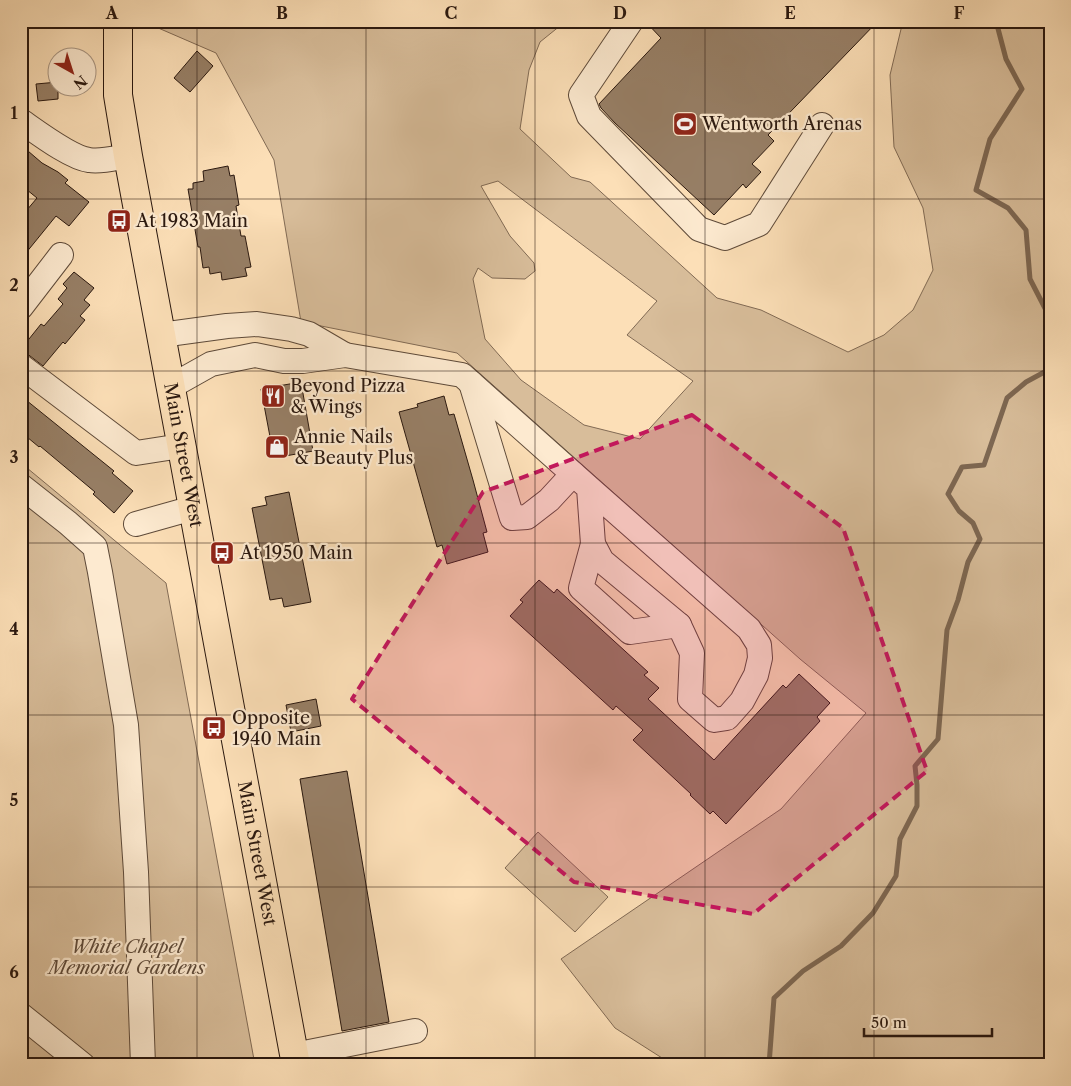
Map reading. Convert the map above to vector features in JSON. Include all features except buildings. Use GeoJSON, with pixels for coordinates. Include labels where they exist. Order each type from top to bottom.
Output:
{"type":"FeatureCollection","features":[{"type":"Feature","properties":{"kind":"main road","name":"Main Street West"},"geometry":{"type":"LineString","coordinates":[[118,21],[118,95],[128,156],[295,1060]]}},
{"type":"Feature","properties":{"kind":"lane"},"geometry":{"type":"LineString","coordinates":[[631,21],[582,95],[589,116],[699,229],[725,238],[759,224],[822,125]]}},
{"type":"Feature","properties":{"kind":"lane"},"geometry":{"type":"LineString","coordinates":[[21,121],[76,157],[89,160],[106,160],[128,156]]}},
{"type":"Feature","properties":{"kind":"lane"},"geometry":{"type":"LineString","coordinates":[[21,306],[61,255]]}},
{"type":"Feature","properties":{"kind":"lane"},"geometry":{"type":"LineString","coordinates":[[161,335],[257,324],[291,329],[309,334],[345,355]]}},
{"type":"Feature","properties":{"kind":"lane"},"geometry":{"type":"LineString","coordinates":[[170,387],[211,364],[255,355],[284,361],[303,361],[345,355],[462,375],[749,629],[758,645],[760,658],[756,675],[742,701],[726,718],[714,720],[690,698],[692,653],[679,626],[602,561],[593,544],[581,481]]}},
{"type":"Feature","properties":{"kind":"lane"},"geometry":{"type":"LineString","coordinates":[[21,366],[136,453],[181,446]]}},
{"type":"Feature","properties":{"kind":"lane"},"geometry":{"type":"LineString","coordinates":[[471,383],[512,518],[527,517],[549,500],[581,481]]}},
{"type":"Feature","properties":{"kind":"lane"},"geometry":{"type":"LineString","coordinates":[[492,453],[504,466],[518,504]]}},
{"type":"Feature","properties":{"kind":"lane"},"geometry":{"type":"LineString","coordinates":[[21,486],[95,547],[126,725],[136,872],[142,1065]]}},
{"type":"Feature","properties":{"kind":"lane"},"geometry":{"type":"LineString","coordinates":[[136,524],[193,508]]}},
{"type":"Feature","properties":{"kind":"lane"},"geometry":{"type":"LineString","coordinates":[[593,544],[581,588],[630,632],[679,626]]}},
{"type":"Feature","properties":{"kind":"lane"},"geometry":{"type":"LineString","coordinates":[[715,711],[760,658]]}},
{"type":"Feature","properties":{"kind":"lane"},"geometry":{"type":"LineString","coordinates":[[21,1015],[83,1065]]}},
{"type":"Feature","properties":{"kind":"lane"},"geometry":{"type":"LineString","coordinates":[[295,1060],[415,1031]]}},
{"type":"Feature","properties":{"kind":"highlighted area"},"geometry":{"type":"Polygon","coordinates":[[[692,415],[843,528],[927,771],[753,914],[574,882],[352,699],[483,492],[692,415]]]}},
{"type":"Feature","properties":{"kind":"green space"},"geometry":{"type":"Polygon","coordinates":[[[150,21],[566,21],[540,42],[529,70],[520,129],[571,177],[590,182],[717,298],[761,310],[848,352],[884,335],[913,310],[933,270],[923,208],[894,147],[890,75],[902,25],[901,21],[1050,21],[1050,1065],[673,1065],[615,1028],[561,959],[781,809],[866,713],[800,659],[457,353],[301,322],[274,160],[216,53],[149,24],[150,21]],[[498,181],[481,186],[510,236],[534,263],[535,271],[525,279],[492,278],[478,268],[473,279],[485,339],[521,380],[584,425],[640,439],[693,381],[627,335],[657,301],[498,181]]]}},
{"type":"Feature","properties":{"kind":"green space","name":"White Chapel Memorial Gardens"},"geometry":{"type":"Polygon","coordinates":[[[21,463],[166,583],[255,1065],[21,1065],[21,463]]]}},
{"type":"Feature","properties":{"kind":"green space"},"geometry":{"type":"Polygon","coordinates":[[[538,832],[608,897],[575,932],[505,868],[538,832]]]}},
{"type":"Feature","properties":{"kind":"waterway"},"geometry":{"type":"LineString","coordinates":[[996,21],[1006,59],[1022,89],[990,139],[976,190],[1008,208],[1026,230],[1030,279],[1050,318]]}},
{"type":"Feature","properties":{"kind":"waterway"},"geometry":{"type":"LineString","coordinates":[[769,1065],[774,998],[803,971],[841,946],[873,913],[896,876],[900,839],[917,806],[915,766],[938,739],[947,630],[958,600],[968,562],[980,539],[973,523],[959,511],[948,494],[962,467],[984,465],[1007,398],[1026,382],[1050,369]]}},
{"type":"Feature","properties":{"kind":"place","name":"Wentworth Arenas"},"geometry":{"type":"Point","coordinates":[685,124]}},
{"type":"Feature","properties":{"kind":"place","name":"At 1983 Main"},"geometry":{"type":"Point","coordinates":[119,221]}},
{"type":"Feature","properties":{"kind":"place","name":"Beyond Pizza & Wings"},"geometry":{"type":"Point","coordinates":[273,396]}},
{"type":"Feature","properties":{"kind":"place","name":"Annie Nails & Beauty Plus"},"geometry":{"type":"Point","coordinates":[277,447]}},
{"type":"Feature","properties":{"kind":"place","name":"At 1950 Main"},"geometry":{"type":"Point","coordinates":[222,553]}},
{"type":"Feature","properties":{"kind":"place","name":"Opposite 1940 Main"},"geometry":{"type":"Point","coordinates":[214,728]}}]}
